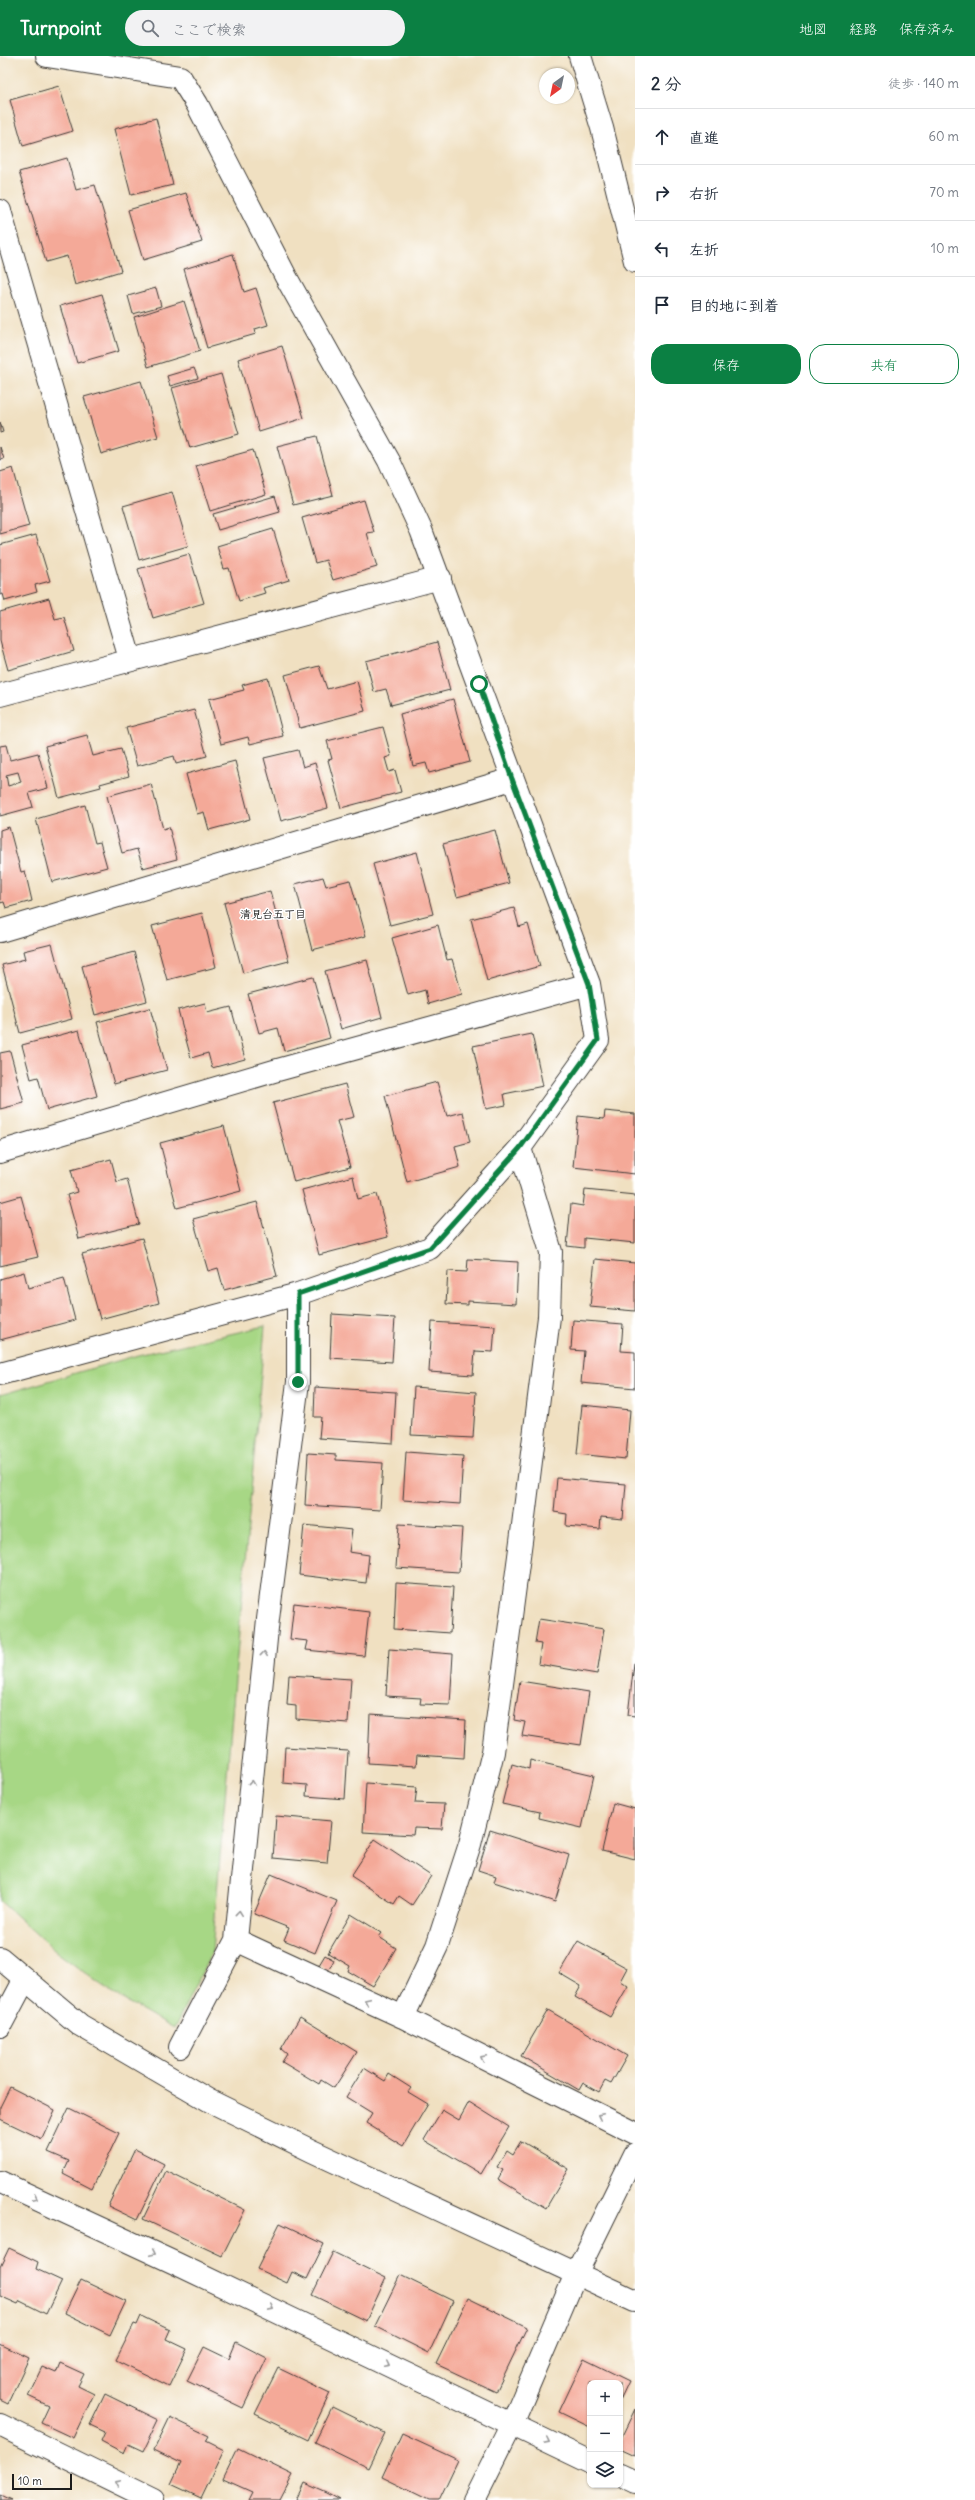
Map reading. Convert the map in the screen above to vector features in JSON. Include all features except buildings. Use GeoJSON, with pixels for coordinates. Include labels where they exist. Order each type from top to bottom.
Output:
{"type":"FeatureCollection","features":[{"type":"Feature","properties":{"kind":"street"},"geometry":{"type":"LineString","coordinates":[[0,1374],[298,1294],[430,1248],[520,1148],[598,1040],[589,984],[421,530],[389,461],[286,276],[198,104],[180,77],[47,56]]}},
{"type":"Feature","properties":{"kind":"street"},"geometry":{"type":"LineString","coordinates":[[580,56],[602,128],[635,262]]}},
{"type":"Feature","properties":{"kind":"street"},"geometry":{"type":"LineString","coordinates":[[0,211],[130,659]]}},
{"type":"Feature","properties":{"kind":"street"},"geometry":{"type":"LineString","coordinates":[[0,695],[130,659],[440,578]]}},
{"type":"Feature","properties":{"kind":"street"},"geometry":{"type":"LineString","coordinates":[[0,931],[512,779]]}},
{"type":"Feature","properties":{"kind":"street"},"geometry":{"type":"LineString","coordinates":[[0,1152],[274,1071],[589,984]]}},
{"type":"Feature","properties":{"kind":"street"},"geometry":{"type":"LineString","coordinates":[[403,2017],[437,1946],[470,1844],[493,1752],[549,1317],[551,1252],[520,1148]]}},
{"type":"Feature","properties":{"kind":"street"},"geometry":{"type":"LineString","coordinates":[[180,2047],[236,1940],[268,1619],[298,1382],[298,1294]]}},
{"type":"Feature","properties":{"kind":"street"},"geometry":{"type":"LineString","coordinates":[[236,1940],[403,2017],[635,2133]]}},
{"type":"Feature","properties":{"kind":"street"},"geometry":{"type":"LineString","coordinates":[[0,1958],[80,2025],[210,2101],[312,2151],[635,2301]]}},
{"type":"Feature","properties":{"kind":"street"},"geometry":{"type":"LineString","coordinates":[[0,2026],[25,1979]]}},
{"type":"Feature","properties":{"kind":"street"},"geometry":{"type":"LineString","coordinates":[[474,2500],[512,2424],[576,2274],[635,2154]]}},
{"type":"Feature","properties":{"kind":"street"},"geometry":{"type":"LineString","coordinates":[[0,2182],[177,2264],[587,2461]]}},
{"type":"Feature","properties":{"kind":"street"},"geometry":{"type":"LineString","coordinates":[[0,2425],[153,2500]]}},
{"type":"Feature","properties":{"kind":"street"},"geometry":{"type":"LineString","coordinates":[[623,2476],[635,2482]]}},
{"type":"Feature","properties":{"kind":"green space"},"geometry":{"type":"Polygon","coordinates":[[[265,1326],[212,1952],[174,2029],[112,1993],[54,1950],[0,1901],[0,1395],[138,1355],[265,1326]]]}},
{"type":"Feature","properties":{"kind":"district","name":"清見台五丁目"},"geometry":{"type":"Point","coordinates":[273,914]}},
{"type":"Feature","properties":{"kind":"route"},"geometry":{"type":"LineString","coordinates":[[298,1382],[298,1294],[430,1248],[520,1148],[598,1040],[589,984],[512,779],[479,684]]}}]}
